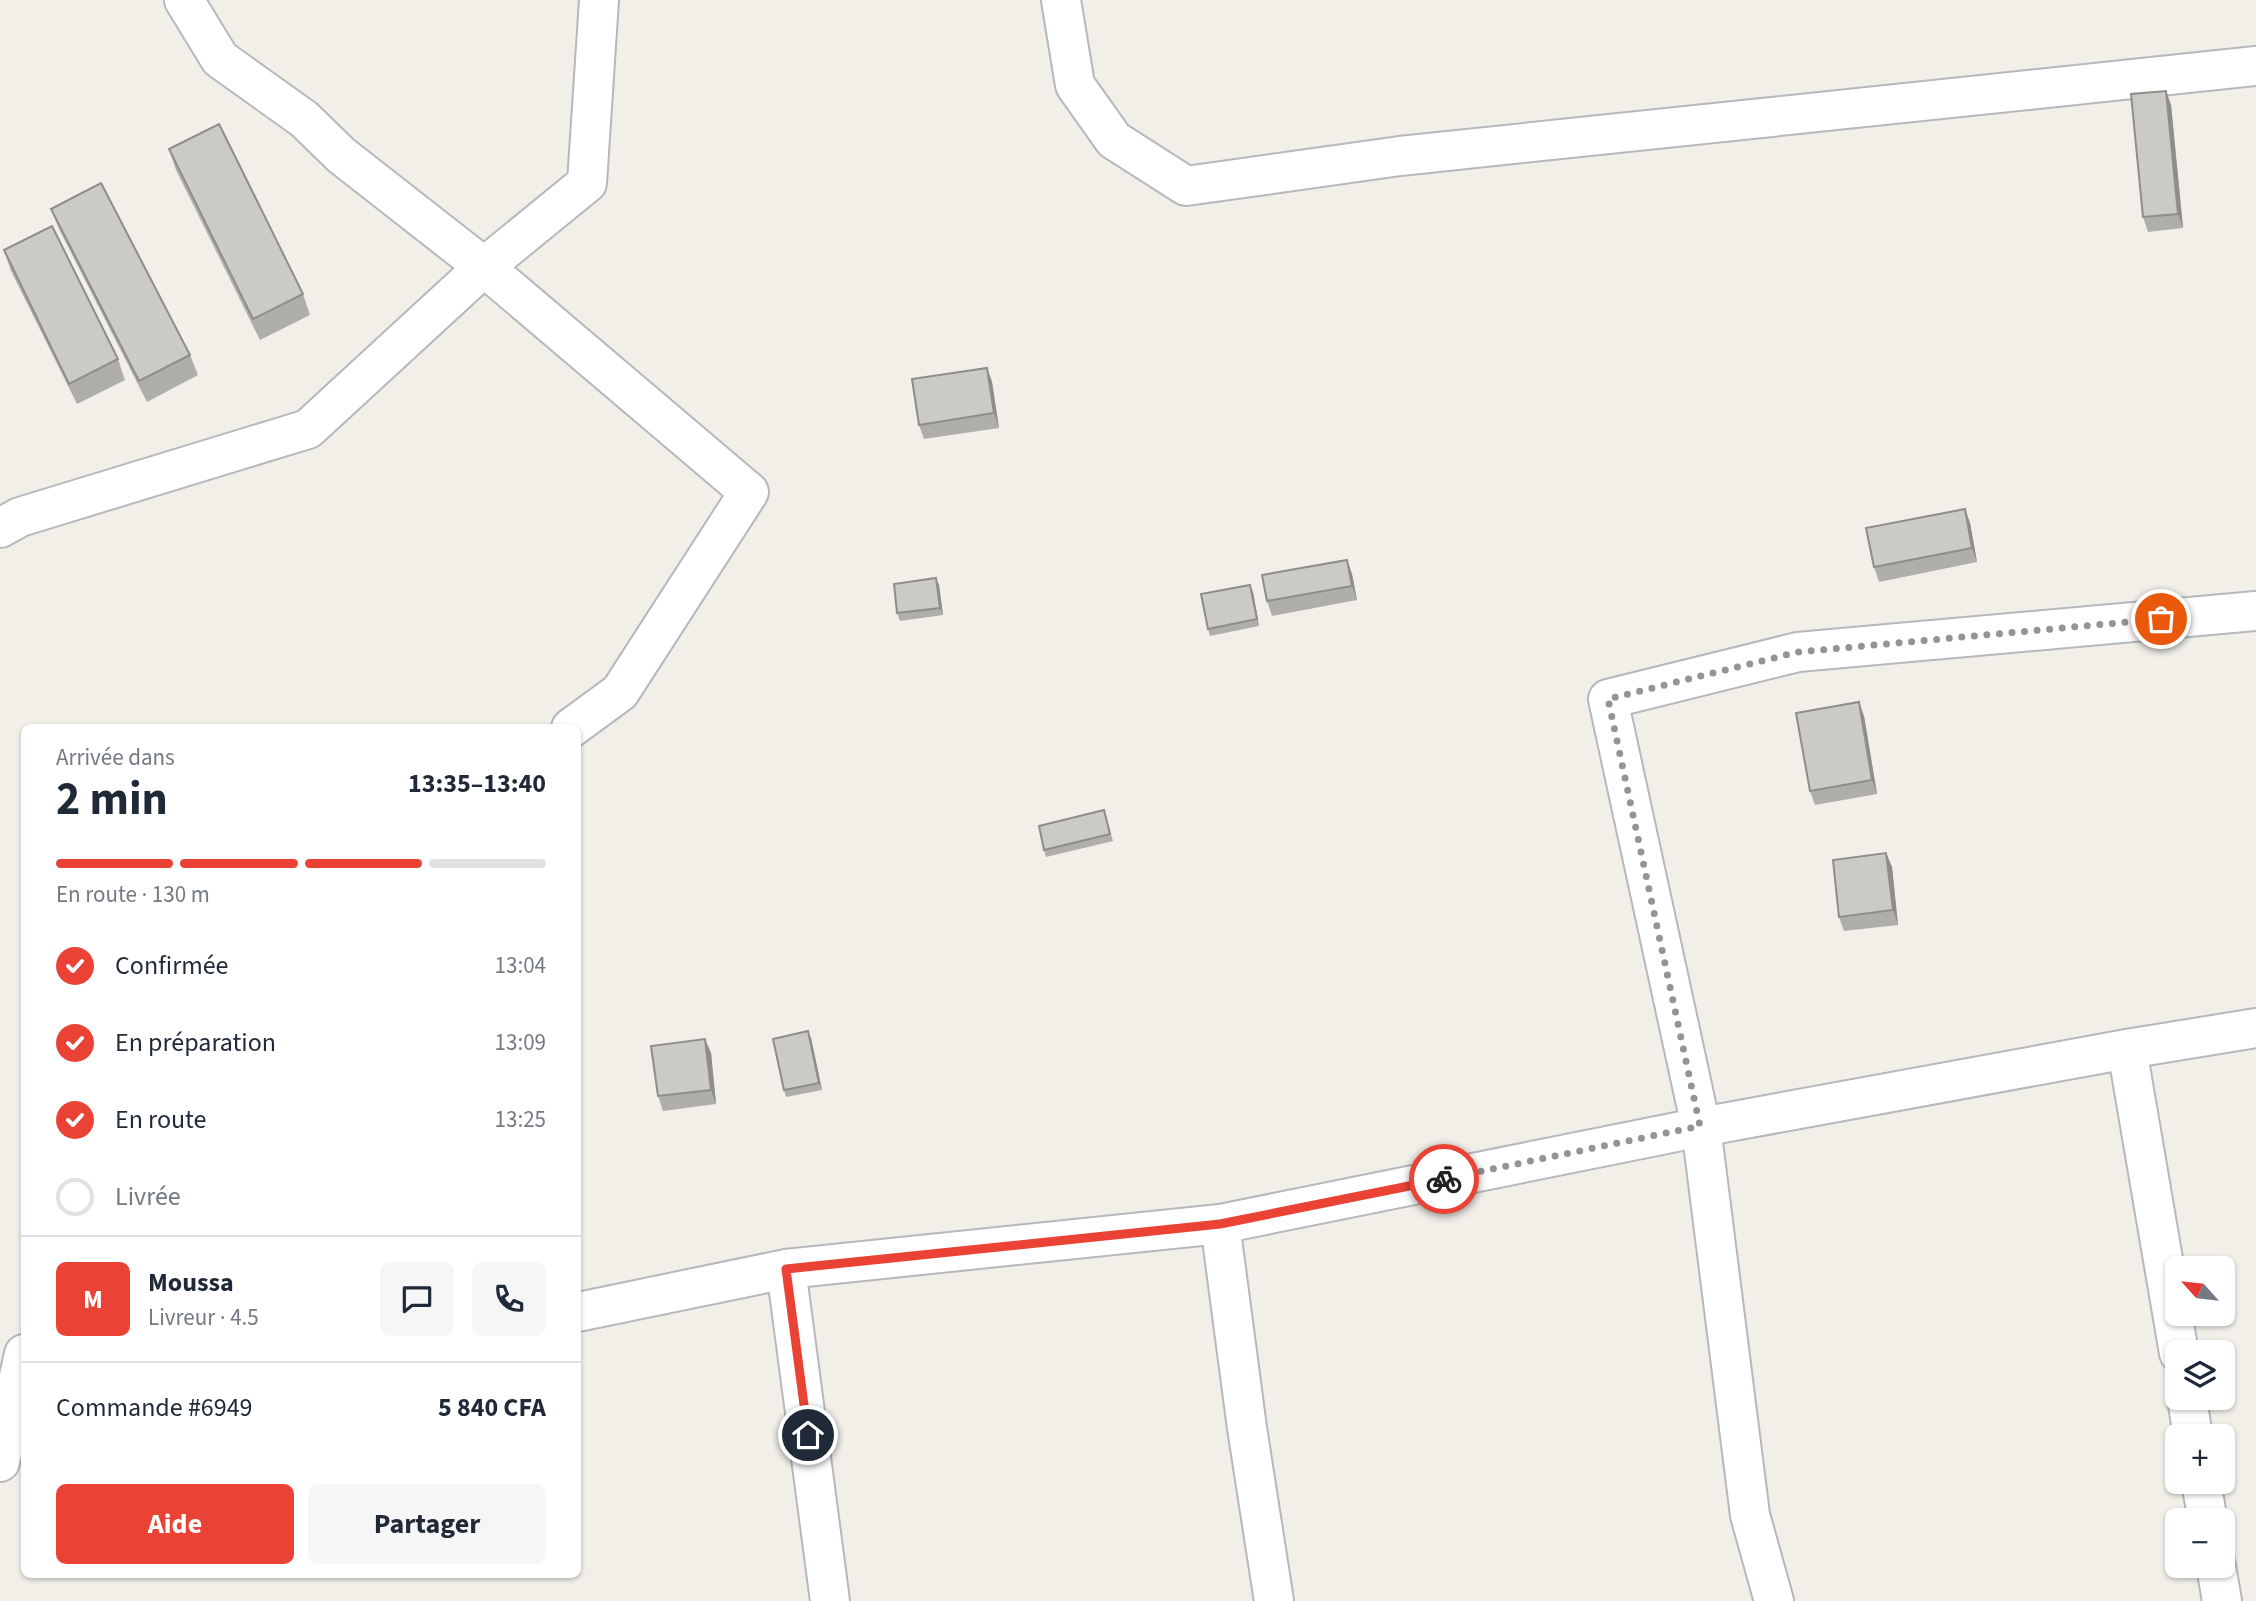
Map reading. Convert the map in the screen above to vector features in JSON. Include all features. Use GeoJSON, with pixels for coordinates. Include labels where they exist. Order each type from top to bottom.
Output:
{"type":"FeatureCollection","features":[{"type":"Feature","properties":{"kind":"street"},"geometry":{"type":"LineString","coordinates":[[184,0],[220,59],[304,119],[341,155],[484,267],[748,492],[620,692],[576,724]]}},
{"type":"Feature","properties":{"kind":"street"},"geometry":{"type":"LineString","coordinates":[[0,528],[20,517],[308,429],[484,267],[587,183],[599,0]]}},
{"type":"Feature","properties":{"kind":"street"},"geometry":{"type":"LineString","coordinates":[[1061,0],[1075,85],[1114,140],[1186,186],[1400,156],[2256,66]]}},
{"type":"Feature","properties":{"kind":"street"},"geometry":{"type":"LineString","coordinates":[[1774,1601],[1750,1515],[1700,1126],[1608,699],[1798,652],[2256,611]]}},
{"type":"Feature","properties":{"kind":"street"},"geometry":{"type":"LineString","coordinates":[[581,1311],[786,1269],[1220,1224],[1700,1126],[2256,1028]]}},
{"type":"Feature","properties":{"kind":"street"},"geometry":{"type":"LineString","coordinates":[[2127,1049],[2177,1340]]}},
{"type":"Feature","properties":{"kind":"street"},"geometry":{"type":"LineString","coordinates":[[1220,1224],[1247,1428],[1274,1601]]}},
{"type":"Feature","properties":{"kind":"street"},"geometry":{"type":"LineString","coordinates":[[786,1269],[830,1601]]}},
{"type":"Feature","properties":{"kind":"street"},"geometry":{"type":"LineString","coordinates":[[21,1368],[0,1465],[21,1468]]}},
{"type":"Feature","properties":{"kind":"street"},"geometry":{"type":"LineString","coordinates":[[2218,1578],[2221,1601]]}},
{"type":"Feature","properties":{"kind":"building"},"geometry":{"type":"Polygon","coordinates":[[[2166,91],[2178,214],[2143,217],[2131,94],[2166,91]]]}},
{"type":"Feature","properties":{"kind":"building"},"geometry":{"type":"Polygon","coordinates":[[[219,124],[303,294],[253,319],[169,149],[219,124]]]}},
{"type":"Feature","properties":{"kind":"building"},"geometry":{"type":"Polygon","coordinates":[[[101,183],[190,355],[139,381],[51,209],[101,183]]]}},
{"type":"Feature","properties":{"kind":"building"},"geometry":{"type":"Polygon","coordinates":[[[52,226],[118,359],[69,384],[4,250],[52,226]]]}},
{"type":"Feature","properties":{"kind":"building"},"geometry":{"type":"Polygon","coordinates":[[[987,368],[994,413],[919,425],[912,379],[987,368]]]}},
{"type":"Feature","properties":{"kind":"building"},"geometry":{"type":"Polygon","coordinates":[[[1965,509],[1972,548],[1874,567],[1866,528],[1965,509]]]}},
{"type":"Feature","properties":{"kind":"building"},"geometry":{"type":"Polygon","coordinates":[[[1347,560],[1352,586],[1267,601],[1262,575],[1347,560]]]}},
{"type":"Feature","properties":{"kind":"building"},"geometry":{"type":"Polygon","coordinates":[[[936,578],[940,608],[897,613],[894,584],[936,578]]]}},
{"type":"Feature","properties":{"kind":"building"},"geometry":{"type":"Polygon","coordinates":[[[1250,585],[1257,619],[1208,629],[1201,594],[1250,585]]]}},
{"type":"Feature","properties":{"kind":"building"},"geometry":{"type":"Polygon","coordinates":[[[1859,702],[1872,780],[1810,791],[1796,713],[1859,702]]]}},
{"type":"Feature","properties":{"kind":"building"},"geometry":{"type":"Polygon","coordinates":[[[1104,810],[1110,834],[1044,850],[1039,826],[1104,810]]]}},
{"type":"Feature","properties":{"kind":"building"},"geometry":{"type":"Polygon","coordinates":[[[1886,853],[1893,910],[1839,917],[1833,860],[1886,853]]]}},
{"type":"Feature","properties":{"kind":"building"},"geometry":{"type":"Polygon","coordinates":[[[808,1031],[819,1083],[784,1090],[773,1039],[808,1031]]]}},
{"type":"Feature","properties":{"kind":"building"},"geometry":{"type":"Polygon","coordinates":[[[705,1039],[711,1090],[658,1096],[651,1046],[705,1039]]]}},
{"type":"Feature","properties":{"kind":"way so far"},"geometry":{"type":"LineString","coordinates":[[1444,1179],[1700,1126],[1608,699],[1798,652],[2161,619]]}},
{"type":"Feature","properties":{"kind":"route"},"geometry":{"type":"LineString","coordinates":[[808,1435],[786,1269],[1220,1224],[1444,1179]]}}]}
